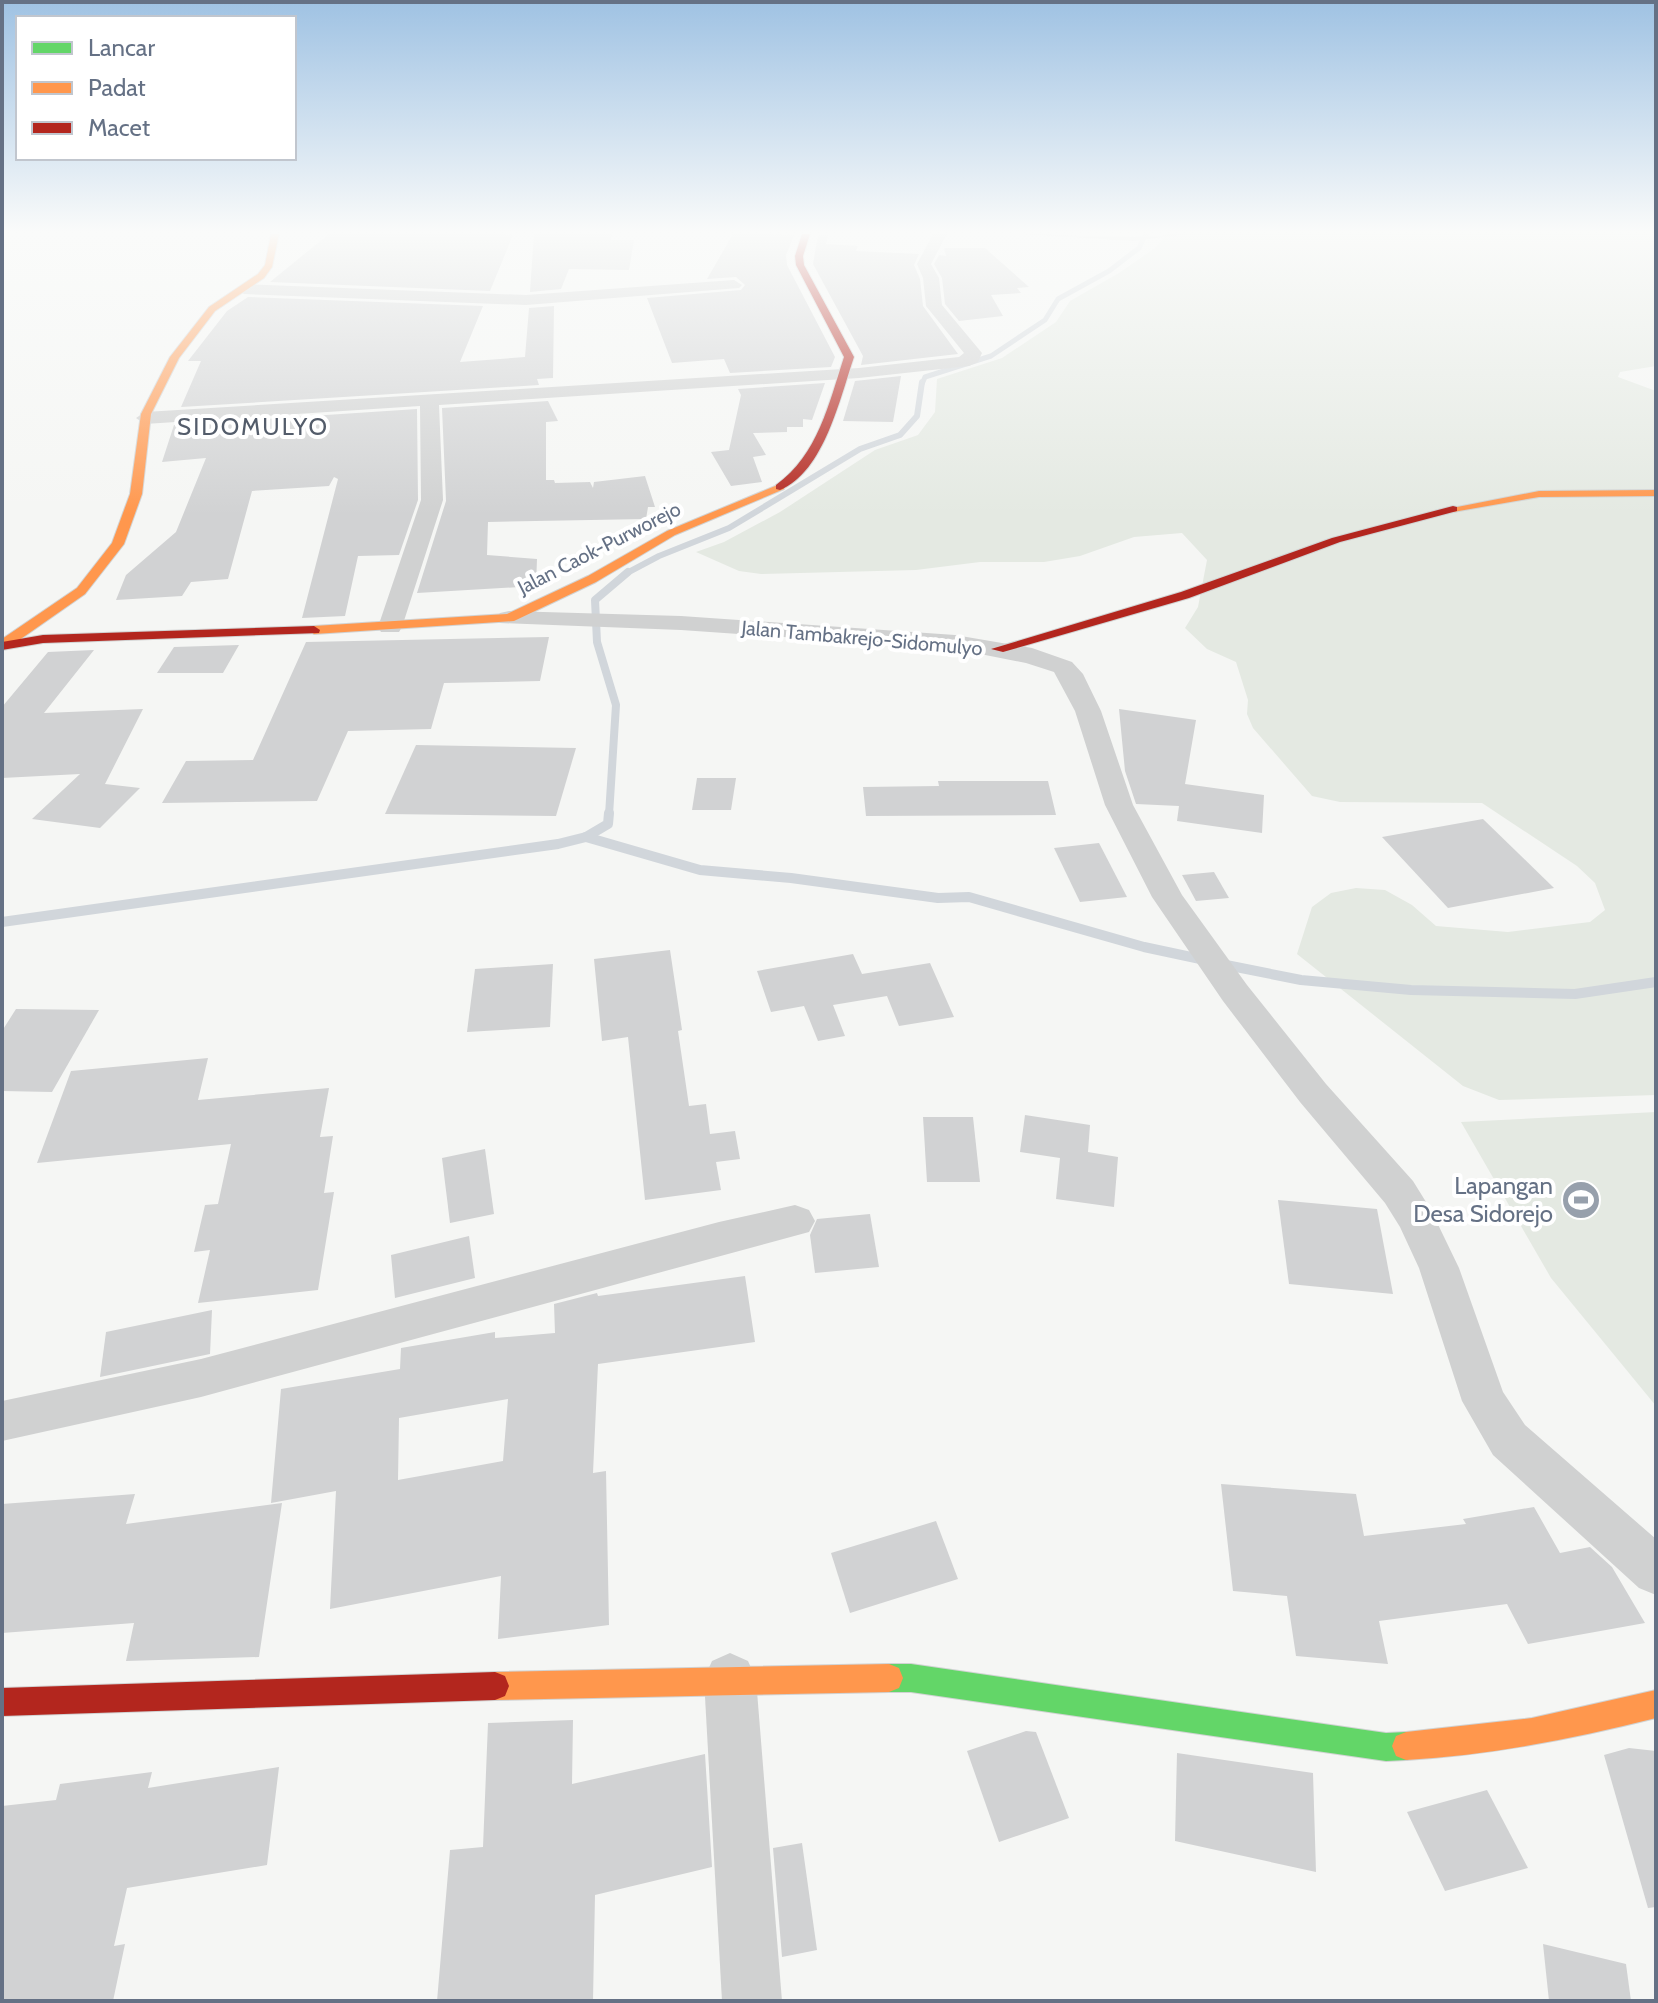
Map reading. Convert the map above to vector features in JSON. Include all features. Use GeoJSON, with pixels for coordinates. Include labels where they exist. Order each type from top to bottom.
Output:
{"type":"FeatureCollection","features":[{"type":"Feature","properties":{"kind":"street"},"geometry":{"type":"LineString","coordinates":[[2,646],[81,591],[118,544],[136,494],[145,418],[175,357],[198,327]]}},
{"type":"Feature","properties":{"kind":"street","name":"Jalan Caok-Purworejo"},"geometry":{"type":"LineString","coordinates":[[2,646],[43,639],[390,627],[509,618],[592,579],[671,533],[762,497],[786,484],[799,472],[822,435],[849,352],[835,327]]}},
{"type":"Feature","properties":{"kind":"street"},"geometry":{"type":"LineString","coordinates":[[145,418],[842,374],[958,363],[972,358],[973,353],[953,327]]}},
{"type":"Feature","properties":{"kind":"street"},"geometry":{"type":"LineString","coordinates":[[390,627],[435,483],[427,419],[430,399]]}},
{"type":"Feature","properties":{"kind":"street"},"geometry":{"type":"LineString","coordinates":[[998,649],[1185,595],[1336,540],[1437,512],[1539,494],[1656,493]]}},
{"type":"Feature","properties":{"kind":"street","name":"Jalan Tambakrejo-Sidomulyo"},"geometry":{"type":"LineString","coordinates":[[509,618],[623,621],[955,642],[1051,662],[1070,674],[1088,711],[1119,805],[1168,897],[1235,993],[1313,1093],[1399,1192],[1417,1221],[1439,1268],[1484,1401],[1509,1440],[1656,1571]]}},
{"type":"Feature","properties":{"kind":"street"},"geometry":{"type":"LineString","coordinates":[[2,1421],[201,1378],[704,1241],[795,1221]]}},
{"type":"Feature","properties":{"kind":"street"},"geometry":{"type":"LineString","coordinates":[[2,1702],[730,1679],[911,1678],[1386,1747],[1470,1743],[1562,1729],[1656,1704]]}},
{"type":"Feature","properties":{"kind":"street"},"geometry":{"type":"LineString","coordinates":[[730,1679],[752,2001]]}},
{"type":"Feature","properties":{"kind":"shaded area"},"geometry":{"type":"Polygon","coordinates":[[[1048,327],[1656,327],[1656,366],[1620,372],[1618,377],[1656,391],[1656,1095],[1499,1100],[1463,1086],[1297,954],[1312,907],[1331,893],[1356,888],[1385,890],[1412,905],[1436,926],[1508,932],[1590,922],[1605,910],[1595,883],[1577,866],[1482,803],[1340,802],[1312,796],[1253,728],[1236,662],[1207,649],[1185,628],[1198,607],[1207,560],[1182,533],[1134,537],[1080,556],[1044,562],[980,562],[916,570],[761,574],[739,571],[696,552],[724,542],[780,512],[875,450],[918,435],[935,412],[937,379],[1002,358],[1048,327]]]}},
{"type":"Feature","properties":{"kind":"shaded area","name":"Lapangan Desa Sidorejo"},"geometry":{"type":"Polygon","coordinates":[[[1656,1112],[1656,1406],[1551,1278],[1461,1122],[1656,1112]]]}},
{"type":"Feature","properties":{"kind":"building"},"geometry":{"type":"Polygon","coordinates":[[[214,327],[474,327],[460,362],[525,357],[527,327],[554,327],[553,378],[537,379],[539,385],[181,407],[201,361],[188,361],[214,327]]]}},
{"type":"Feature","properties":{"kind":"building"},"geometry":{"type":"Polygon","coordinates":[[[658,327],[820,327],[835,357],[831,367],[730,373],[724,359],[672,363],[658,327]]]}},
{"type":"Feature","properties":{"kind":"building"},"geometry":{"type":"Polygon","coordinates":[[[847,327],[939,327],[958,354],[861,365],[863,356],[847,327]]]}},
{"type":"Feature","properties":{"kind":"building"},"geometry":{"type":"Polygon","coordinates":[[[901,376],[893,422],[843,421],[855,381],[901,376]]]}},
{"type":"Feature","properties":{"kind":"building"},"geometry":{"type":"Polygon","coordinates":[[[825,383],[812,420],[803,419],[803,427],[787,427],[787,432],[753,433],[766,455],[753,457],[762,482],[731,486],[711,452],[729,450],[741,395],[738,389],[825,383]]]}},
{"type":"Feature","properties":{"kind":"building"},"geometry":{"type":"Polygon","coordinates":[[[548,401],[558,421],[546,422],[546,480],[554,480],[555,483],[590,482],[593,488],[594,482],[645,476],[655,507],[648,507],[646,519],[488,522],[487,555],[537,559],[536,586],[417,593],[446,501],[442,408],[548,401]]]}},
{"type":"Feature","properties":{"kind":"building"},"geometry":{"type":"Polygon","coordinates":[[[417,409],[418,500],[399,555],[358,556],[345,616],[302,618],[338,479],[334,477],[329,486],[252,491],[228,579],[191,582],[182,596],[116,600],[126,575],[176,532],[206,458],[162,462],[174,425],[417,409]]]}},
{"type":"Feature","properties":{"kind":"building"},"geometry":{"type":"Polygon","coordinates":[[[549,637],[540,681],[444,683],[431,729],[348,731],[317,801],[162,803],[186,761],[253,760],[306,642],[549,637]]]}},
{"type":"Feature","properties":{"kind":"building"},"geometry":{"type":"Polygon","coordinates":[[[239,645],[223,673],[157,673],[174,647],[239,645]]]}},
{"type":"Feature","properties":{"kind":"building"},"geometry":{"type":"Polygon","coordinates":[[[94,650],[44,713],[143,709],[105,784],[140,788],[100,828],[32,819],[80,774],[2,778],[2,707],[48,652],[94,650]]]}},
{"type":"Feature","properties":{"kind":"building"},"geometry":{"type":"Polygon","coordinates":[[[1119,709],[1196,720],[1185,784],[1264,795],[1262,833],[1177,821],[1179,806],[1136,804],[1125,771],[1119,709]]]}},
{"type":"Feature","properties":{"kind":"building"},"geometry":{"type":"Polygon","coordinates":[[[416,745],[576,748],[556,816],[385,814],[416,745]]]}},
{"type":"Feature","properties":{"kind":"building"},"geometry":{"type":"Polygon","coordinates":[[[697,778],[736,778],[731,810],[692,810],[697,778]]]}},
{"type":"Feature","properties":{"kind":"building"},"geometry":{"type":"Polygon","coordinates":[[[938,781],[1048,781],[1056,815],[866,816],[863,787],[939,786],[938,781]]]}},
{"type":"Feature","properties":{"kind":"building"},"geometry":{"type":"Polygon","coordinates":[[[1483,819],[1554,888],[1448,908],[1382,837],[1483,819]]]}},
{"type":"Feature","properties":{"kind":"building"},"geometry":{"type":"Polygon","coordinates":[[[1099,843],[1127,897],[1080,902],[1054,848],[1099,843]]]}},
{"type":"Feature","properties":{"kind":"building"},"geometry":{"type":"Polygon","coordinates":[[[1214,872],[1229,898],[1196,901],[1182,875],[1214,872]]]}},
{"type":"Feature","properties":{"kind":"building"},"geometry":{"type":"Polygon","coordinates":[[[670,950],[689,1106],[706,1104],[710,1134],[735,1131],[740,1159],[716,1162],[721,1190],[645,1200],[628,1037],[602,1041],[594,959],[670,950]]]}},
{"type":"Feature","properties":{"kind":"building"},"geometry":{"type":"Polygon","coordinates":[[[853,954],[862,974],[930,963],[954,1017],[899,1026],[887,996],[833,1005],[845,1036],[818,1041],[804,1006],[771,1012],[757,971],[853,954]]]}},
{"type":"Feature","properties":{"kind":"building"},"geometry":{"type":"Polygon","coordinates":[[[553,964],[550,1027],[467,1032],[475,969],[553,964]]]}},
{"type":"Feature","properties":{"kind":"building"},"geometry":{"type":"Polygon","coordinates":[[[16,1009],[99,1010],[52,1092],[2,1091],[2,1031],[16,1009]]]}},
{"type":"Feature","properties":{"kind":"building"},"geometry":{"type":"Polygon","coordinates":[[[208,1058],[198,1100],[329,1088],[320,1137],[333,1136],[324,1193],[334,1192],[318,1290],[198,1303],[210,1250],[194,1252],[205,1205],[218,1204],[231,1144],[37,1163],[71,1071],[208,1058]]]}},
{"type":"Feature","properties":{"kind":"building"},"geometry":{"type":"Polygon","coordinates":[[[1025,1115],[1090,1125],[1088,1152],[1118,1157],[1114,1207],[1056,1199],[1060,1158],[1020,1152],[1025,1115]]]}},
{"type":"Feature","properties":{"kind":"building"},"geometry":{"type":"Polygon","coordinates":[[[923,1117],[973,1117],[980,1182],[927,1182],[923,1117]]]}},
{"type":"Feature","properties":{"kind":"building"},"geometry":{"type":"Polygon","coordinates":[[[485,1149],[494,1214],[450,1223],[442,1158],[485,1149]]]}},
{"type":"Feature","properties":{"kind":"building"},"geometry":{"type":"Polygon","coordinates":[[[1278,1200],[1377,1209],[1393,1294],[1289,1284],[1278,1200]]]}},
{"type":"Feature","properties":{"kind":"building"},"geometry":{"type":"Polygon","coordinates":[[[870,1214],[879,1267],[815,1273],[810,1235],[817,1219],[870,1214]]]}},
{"type":"Feature","properties":{"kind":"building"},"geometry":{"type":"Polygon","coordinates":[[[469,1236],[475,1278],[395,1298],[391,1255],[469,1236]]]}},
{"type":"Feature","properties":{"kind":"building"},"geometry":{"type":"Polygon","coordinates":[[[745,1276],[755,1342],[598,1364],[593,1473],[606,1471],[609,1625],[498,1639],[501,1576],[330,1609],[336,1491],[271,1503],[281,1389],[400,1369],[401,1348],[495,1332],[495,1338],[555,1333],[554,1304],[597,1293],[598,1296],[745,1276]],[[508,1399],[399,1418],[398,1480],[503,1461],[508,1399]]]}},
{"type":"Feature","properties":{"kind":"building"},"geometry":{"type":"Polygon","coordinates":[[[212,1310],[210,1354],[100,1377],[106,1332],[212,1310]]]}},
{"type":"Feature","properties":{"kind":"building"},"geometry":{"type":"Polygon","coordinates":[[[1221,1484],[1356,1494],[1364,1536],[1466,1524],[1463,1519],[1534,1507],[1560,1553],[1590,1547],[1612,1567],[1645,1623],[1528,1644],[1507,1604],[1379,1621],[1388,1664],[1296,1656],[1287,1596],[1233,1591],[1221,1484]]]}},
{"type":"Feature","properties":{"kind":"building"},"geometry":{"type":"Polygon","coordinates":[[[135,1494],[126,1524],[282,1503],[259,1657],[126,1661],[134,1623],[2,1633],[2,1504],[135,1494]]]}},
{"type":"Feature","properties":{"kind":"building"},"geometry":{"type":"Polygon","coordinates":[[[936,1521],[958,1579],[850,1613],[831,1553],[936,1521]]]}},
{"type":"Feature","properties":{"kind":"building"},"geometry":{"type":"Polygon","coordinates":[[[573,1720],[572,1784],[705,1754],[712,1867],[595,1895],[593,2001],[437,2001],[450,1850],[483,1847],[488,1723],[573,1720]]]}},
{"type":"Feature","properties":{"kind":"building"},"geometry":{"type":"Polygon","coordinates":[[[1026,1731],[1036,1732],[1069,1818],[999,1842],[967,1751],[1026,1731]]]}},
{"type":"Feature","properties":{"kind":"building"},"geometry":{"type":"Polygon","coordinates":[[[1629,1748],[1656,1751],[1656,1907],[1648,1908],[1604,1755],[1629,1748]]]}},
{"type":"Feature","properties":{"kind":"building"},"geometry":{"type":"Polygon","coordinates":[[[1177,1753],[1313,1773],[1316,1872],[1175,1841],[1177,1753]]]}},
{"type":"Feature","properties":{"kind":"building"},"geometry":{"type":"Polygon","coordinates":[[[279,1767],[267,1865],[127,1888],[114,1946],[125,1944],[113,2001],[2,2001],[2,1806],[56,1800],[60,1784],[152,1772],[148,1788],[279,1767]]]}},
{"type":"Feature","properties":{"kind":"building"},"geometry":{"type":"Polygon","coordinates":[[[1487,1790],[1528,1868],[1445,1891],[1407,1812],[1487,1790]]]}},
{"type":"Feature","properties":{"kind":"building"},"geometry":{"type":"Polygon","coordinates":[[[802,1843],[817,1950],[782,1957],[773,1848],[802,1843]]]}},
{"type":"Feature","properties":{"kind":"building"},"geometry":{"type":"Polygon","coordinates":[[[1543,1944],[1626,1964],[1631,2001],[1549,2001],[1543,1944]]]}},
{"type":"Feature","properties":{"kind":"waterway"},"geometry":{"type":"LineString","coordinates":[[922,384],[925,377],[991,356],[1034,327]]}},
{"type":"Feature","properties":{"kind":"waterway"},"geometry":{"type":"LineString","coordinates":[[627,573],[659,556],[729,528],[860,449],[900,435],[917,416],[922,382]]}},
{"type":"Feature","properties":{"kind":"waterway"},"geometry":{"type":"LineString","coordinates":[[609,815],[616,705],[597,642],[595,600],[627,573]]}},
{"type":"Feature","properties":{"kind":"waterway"},"geometry":{"type":"LineString","coordinates":[[586,837],[608,824],[609,813]]}},
{"type":"Feature","properties":{"kind":"waterway"},"geometry":{"type":"LineString","coordinates":[[2,922],[558,844],[586,837]]}},
{"type":"Feature","properties":{"kind":"waterway"},"geometry":{"type":"LineString","coordinates":[[586,837],[700,870],[791,878],[938,898],[969,897],[1144,947],[1205,960]]}},
{"type":"Feature","properties":{"kind":"waterway"},"geometry":{"type":"LineString","coordinates":[[1221,964],[1301,980],[1411,990],[1575,994],[1656,982]]}},
{"type":"Feature","properties":{"kind":"traffic: fast"},"geometry":{"type":"LineString","coordinates":[[889,1678],[911,1678],[1386,1747],[1406,1746]]}},
{"type":"Feature","properties":{"kind":"traffic: slow"},"geometry":{"type":"LineString","coordinates":[[7,642],[81,591],[118,544],[136,494],[146,414],[175,357],[198,327]]}},
{"type":"Feature","properties":{"kind":"traffic: slow"},"geometry":{"type":"LineString","coordinates":[[314,630],[509,618],[592,579],[671,533],[780,487]]}},
{"type":"Feature","properties":{"kind":"traffic: slow"},"geometry":{"type":"LineString","coordinates":[[1453,509],[1539,494],[1656,493]]}},
{"type":"Feature","properties":{"kind":"traffic: slow"},"geometry":{"type":"LineString","coordinates":[[495,1686],[889,1678]]}},
{"type":"Feature","properties":{"kind":"traffic: slow"},"geometry":{"type":"LineString","coordinates":[[1406,1746],[1532,1732],[1656,1704]]}},
{"type":"Feature","properties":{"kind":"traffic: jam"},"geometry":{"type":"LineString","coordinates":[[780,487],[806,463],[832,410],[849,357],[833,327]]}},
{"type":"Feature","properties":{"kind":"traffic: jam"},"geometry":{"type":"LineString","coordinates":[[998,649],[1185,595],[1336,540],[1453,509]]}},
{"type":"Feature","properties":{"kind":"traffic: jam"},"geometry":{"type":"LineString","coordinates":[[2,646],[43,639],[314,630]]}},
{"type":"Feature","properties":{"kind":"traffic: jam"},"geometry":{"type":"LineString","coordinates":[[2,1702],[495,1686]]}},
{"type":"Feature","properties":{"kind":"place","name":"Lapangan Desa Sidorejo"},"geometry":{"type":"Point","coordinates":[1581,1200]}},
{"type":"Feature","properties":{"kind":"district","name":"SIDOMULYO"},"geometry":{"type":"Point","coordinates":[253,427]}}]}
